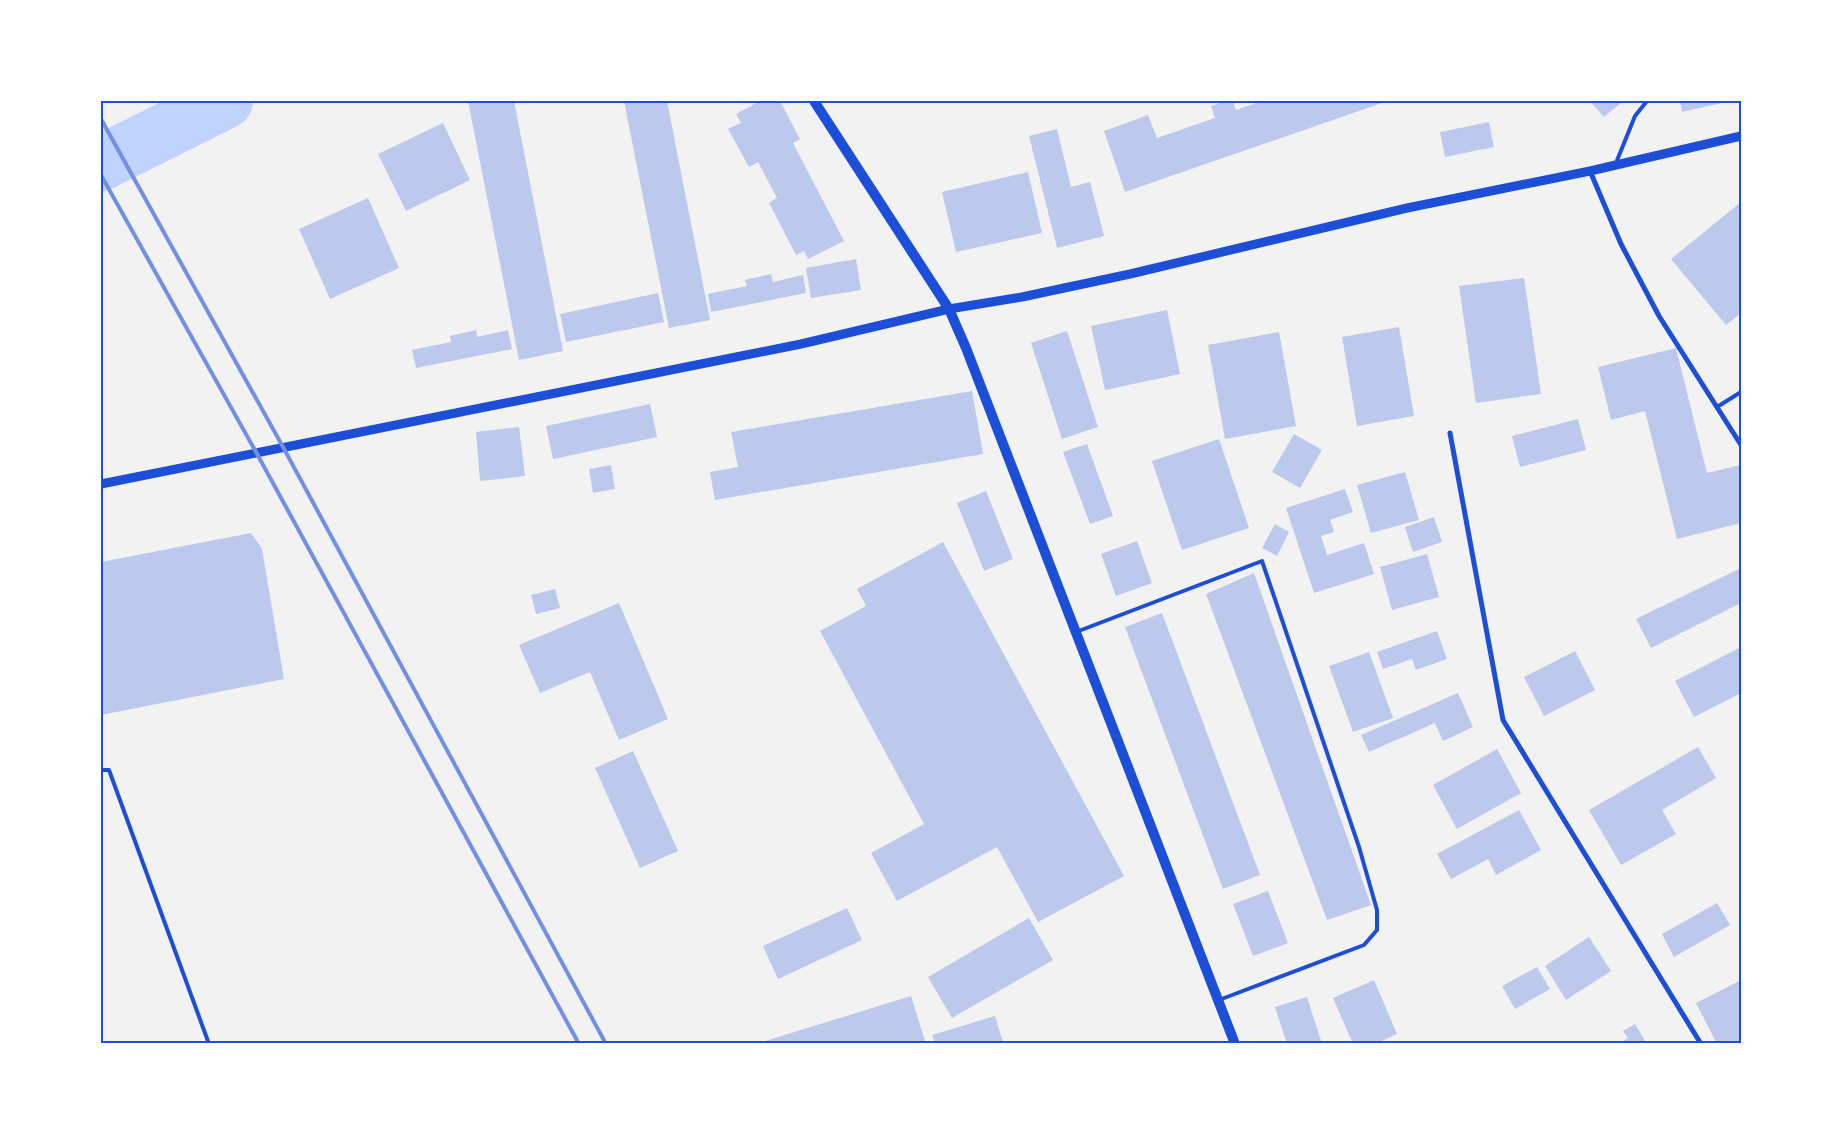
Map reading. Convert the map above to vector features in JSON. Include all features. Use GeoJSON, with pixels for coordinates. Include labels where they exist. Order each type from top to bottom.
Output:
{"type":"FeatureCollection","features":[{"type":"Feature","properties":{"kind":"main road"},"geometry":{"type":"LineString","coordinates":[[814,101],[949,309],[966,348],[1235,1044]]}},
{"type":"Feature","properties":{"kind":"street"},"geometry":{"type":"LineString","coordinates":[[101,484],[801,344],[949,309],[1022,297],[1112,278],[1407,208],[1590,171],[1741,136]]}},
{"type":"Feature","properties":{"kind":"street"},"geometry":{"type":"LineString","coordinates":[[1590,171],[1614,227],[1659,316],[1741,445]]}},
{"type":"Feature","properties":{"kind":"street"},"geometry":{"type":"LineString","coordinates":[[1450,434],[1503,720],[1701,1044]]}},
{"type":"Feature","properties":{"kind":"lane"},"geometry":{"type":"LineString","coordinates":[[1616,165],[1635,116],[1647,101]]}},
{"type":"Feature","properties":{"kind":"lane"},"geometry":{"type":"LineString","coordinates":[[1716,407],[1741,392]]}},
{"type":"Feature","properties":{"kind":"lane"},"geometry":{"type":"LineString","coordinates":[[1076,632],[1262,561],[1359,847],[1377,910],[1377,930],[1364,945],[1218,1001]]}},
{"type":"Feature","properties":{"kind":"lane"},"geometry":{"type":"LineString","coordinates":[[101,770],[110,770],[208,1044]]}},
{"type":"Feature","properties":{"kind":"building"},"geometry":{"type":"Polygon","coordinates":[[[468,101],[514,101],[563,351],[519,360],[468,101]]]}},
{"type":"Feature","properties":{"kind":"building"},"geometry":{"type":"Polygon","coordinates":[[[624,101],[667,101],[710,320],[669,328],[624,101]]]}},
{"type":"Feature","properties":{"kind":"building"},"geometry":{"type":"Polygon","coordinates":[[[760,101],[780,101],[800,139],[793,143],[844,241],[808,259],[804,251],[796,255],[769,203],[777,198],[758,162],[749,167],[728,129],[741,123],[736,114],[760,101]]]}},
{"type":"Feature","properties":{"kind":"building"},"geometry":{"type":"Polygon","coordinates":[[[1226,101],[1233,101],[1236,110],[1262,101],[1385,102],[1125,192],[1104,131],[1148,115],[1157,138],[1215,118],[1211,106],[1226,101]]]}},
{"type":"Feature","properties":{"kind":"building"},"geometry":{"type":"Polygon","coordinates":[[[1590,101],[1623,101],[1604,117],[1590,101]]]}},
{"type":"Feature","properties":{"kind":"building"},"geometry":{"type":"Polygon","coordinates":[[[1680,101],[1726,101],[1726,102],[1682,112],[1680,101]]]}},
{"type":"Feature","properties":{"kind":"building"},"geometry":{"type":"Polygon","coordinates":[[[1489,122],[1494,147],[1445,157],[1440,132],[1489,122]]]}},
{"type":"Feature","properties":{"kind":"building"},"geometry":{"type":"Polygon","coordinates":[[[443,123],[470,180],[406,211],[378,154],[443,123]]]}},
{"type":"Feature","properties":{"kind":"building"},"geometry":{"type":"Polygon","coordinates":[[[1057,129],[1071,187],[1090,182],[1104,236],[1057,248],[1029,136],[1057,129]]]}},
{"type":"Feature","properties":{"kind":"building"},"geometry":{"type":"Polygon","coordinates":[[[1028,172],[1042,233],[956,252],[942,192],[1028,172]]]}},
{"type":"Feature","properties":{"kind":"building"},"geometry":{"type":"Polygon","coordinates":[[[368,198],[399,268],[330,299],[299,229],[368,198]]]}},
{"type":"Feature","properties":{"kind":"building"},"geometry":{"type":"Polygon","coordinates":[[[1741,202],[1741,313],[1726,325],[1671,259],[1741,202]]]}},
{"type":"Feature","properties":{"kind":"building"},"geometry":{"type":"Polygon","coordinates":[[[856,259],[861,290],[811,298],[806,268],[856,259]]]}},
{"type":"Feature","properties":{"kind":"building"},"geometry":{"type":"Polygon","coordinates":[[[771,274],[773,282],[803,275],[806,293],[711,312],[708,294],[747,286],[745,280],[771,274]]]}},
{"type":"Feature","properties":{"kind":"building"},"geometry":{"type":"Polygon","coordinates":[[[1524,278],[1541,394],[1476,403],[1459,286],[1524,278]]]}},
{"type":"Feature","properties":{"kind":"building"},"geometry":{"type":"Polygon","coordinates":[[[658,293],[664,322],[566,342],[560,314],[658,293]]]}},
{"type":"Feature","properties":{"kind":"building"},"geometry":{"type":"Polygon","coordinates":[[[1167,310],[1180,374],[1105,390],[1091,326],[1167,310]]]}},
{"type":"Feature","properties":{"kind":"building"},"geometry":{"type":"Polygon","coordinates":[[[1399,327],[1414,416],[1357,426],[1342,337],[1399,327]]]}},
{"type":"Feature","properties":{"kind":"building"},"geometry":{"type":"Polygon","coordinates":[[[476,330],[477,337],[508,330],[512,349],[416,368],[412,350],[451,342],[450,336],[476,330]]]}},
{"type":"Feature","properties":{"kind":"building"},"geometry":{"type":"Polygon","coordinates":[[[1067,331],[1098,427],[1062,439],[1031,343],[1067,331]]]}},
{"type":"Feature","properties":{"kind":"building"},"geometry":{"type":"Polygon","coordinates":[[[1279,332],[1296,426],[1225,439],[1208,345],[1279,332]]]}},
{"type":"Feature","properties":{"kind":"building"},"geometry":{"type":"Polygon","coordinates":[[[1676,348],[1707,473],[1741,465],[1741,523],[1677,539],[1645,411],[1611,420],[1598,367],[1676,348]]]}},
{"type":"Feature","properties":{"kind":"building"},"geometry":{"type":"Polygon","coordinates":[[[972,391],[983,454],[715,500],[710,472],[738,467],[731,432],[972,391]]]}},
{"type":"Feature","properties":{"kind":"building"},"geometry":{"type":"Polygon","coordinates":[[[650,404],[657,437],[553,459],[546,426],[650,404]]]}},
{"type":"Feature","properties":{"kind":"building"},"geometry":{"type":"Polygon","coordinates":[[[1578,419],[1586,450],[1520,467],[1512,436],[1578,419]]]}},
{"type":"Feature","properties":{"kind":"building"},"geometry":{"type":"Polygon","coordinates":[[[519,427],[525,476],[480,481],[476,432],[519,427]]]}},
{"type":"Feature","properties":{"kind":"building"},"geometry":{"type":"Polygon","coordinates":[[[1294,434],[1322,450],[1300,488],[1272,472],[1294,434]]]}},
{"type":"Feature","properties":{"kind":"building"},"geometry":{"type":"Polygon","coordinates":[[[1219,439],[1249,528],[1182,550],[1152,461],[1219,439]]]}},
{"type":"Feature","properties":{"kind":"building"},"geometry":{"type":"Polygon","coordinates":[[[1087,444],[1113,516],[1090,524],[1063,452],[1087,444]]]}},
{"type":"Feature","properties":{"kind":"building"},"geometry":{"type":"Polygon","coordinates":[[[611,465],[615,489],[593,493],[589,469],[611,465]]]}},
{"type":"Feature","properties":{"kind":"building"},"geometry":{"type":"Polygon","coordinates":[[[1405,472],[1419,520],[1371,533],[1357,485],[1405,472]]]}},
{"type":"Feature","properties":{"kind":"building"},"geometry":{"type":"Polygon","coordinates":[[[1345,489],[1353,512],[1330,520],[1334,532],[1321,536],[1327,555],[1364,543],[1374,574],[1314,593],[1286,508],[1345,489]]]}},
{"type":"Feature","properties":{"kind":"building"},"geometry":{"type":"Polygon","coordinates":[[[986,491],[1013,559],[984,571],[957,503],[986,491]]]}},
{"type":"Feature","properties":{"kind":"building"},"geometry":{"type":"Polygon","coordinates":[[[1434,517],[1442,542],[1413,552],[1405,527],[1434,517]]]}},
{"type":"Feature","properties":{"kind":"building"},"geometry":{"type":"Polygon","coordinates":[[[1275,524],[1289,532],[1277,556],[1262,548],[1275,524]]]}},
{"type":"Feature","properties":{"kind":"building"},"geometry":{"type":"Polygon","coordinates":[[[251,533],[262,549],[284,679],[101,715],[101,562],[251,533]]]}},
{"type":"Feature","properties":{"kind":"building"},"geometry":{"type":"Polygon","coordinates":[[[1137,541],[1152,583],[1116,596],[1101,554],[1137,541]]]}},
{"type":"Feature","properties":{"kind":"building"},"geometry":{"type":"Polygon","coordinates":[[[943,542],[1124,876],[1038,922],[997,847],[897,901],[871,853],[924,824],[820,631],[866,606],[857,589],[943,542]]]}},
{"type":"Feature","properties":{"kind":"building"},"geometry":{"type":"Polygon","coordinates":[[[1427,554],[1439,597],[1392,610],[1380,567],[1427,554]]]}},
{"type":"Feature","properties":{"kind":"building"},"geometry":{"type":"Polygon","coordinates":[[[1741,568],[1741,603],[1651,648],[1636,619],[1741,568]]]}},
{"type":"Feature","properties":{"kind":"building"},"geometry":{"type":"Polygon","coordinates":[[[1254,573],[1371,905],[1327,920],[1206,594],[1254,573]]]}},
{"type":"Feature","properties":{"kind":"building"},"geometry":{"type":"Polygon","coordinates":[[[555,589],[560,608],[536,614],[531,595],[555,589]]]}},
{"type":"Feature","properties":{"kind":"building"},"geometry":{"type":"Polygon","coordinates":[[[619,603],[668,719],[619,740],[590,672],[540,693],[519,645],[619,603]]]}},
{"type":"Feature","properties":{"kind":"building"},"geometry":{"type":"Polygon","coordinates":[[[1162,613],[1260,875],[1223,889],[1125,627],[1162,613]]]}},
{"type":"Feature","properties":{"kind":"building"},"geometry":{"type":"Polygon","coordinates":[[[1437,631],[1447,659],[1416,670],[1412,659],[1383,669],[1377,652],[1437,631]]]}},
{"type":"Feature","properties":{"kind":"building"},"geometry":{"type":"Polygon","coordinates":[[[1741,647],[1741,693],[1694,717],[1675,681],[1741,647]]]}},
{"type":"Feature","properties":{"kind":"building"},"geometry":{"type":"Polygon","coordinates":[[[1575,651],[1595,690],[1544,716],[1524,677],[1575,651]]]}},
{"type":"Feature","properties":{"kind":"building"},"geometry":{"type":"Polygon","coordinates":[[[1369,652],[1393,718],[1353,732],[1329,666],[1369,652]]]}},
{"type":"Feature","properties":{"kind":"building"},"geometry":{"type":"Polygon","coordinates":[[[1458,693],[1473,727],[1443,741],[1435,723],[1369,752],[1361,735],[1458,693]]]}},
{"type":"Feature","properties":{"kind":"building"},"geometry":{"type":"Polygon","coordinates":[[[1698,747],[1716,778],[1662,810],[1676,834],[1621,865],[1589,810],[1698,747]]]}},
{"type":"Feature","properties":{"kind":"building"},"geometry":{"type":"Polygon","coordinates":[[[1497,749],[1521,793],[1457,829],[1433,785],[1497,749]]]}},
{"type":"Feature","properties":{"kind":"building"},"geometry":{"type":"Polygon","coordinates":[[[633,751],[678,851],[640,868],[595,768],[633,751]]]}},
{"type":"Feature","properties":{"kind":"building"},"geometry":{"type":"Polygon","coordinates":[[[1519,810],[1541,850],[1496,875],[1488,859],[1451,879],[1437,854],[1519,810]]]}},
{"type":"Feature","properties":{"kind":"building"},"geometry":{"type":"Polygon","coordinates":[[[1268,891],[1288,943],[1253,956],[1233,904],[1268,891]]]}},
{"type":"Feature","properties":{"kind":"building"},"geometry":{"type":"Polygon","coordinates":[[[1717,903],[1730,925],[1674,957],[1662,934],[1717,903]]]}},
{"type":"Feature","properties":{"kind":"building"},"geometry":{"type":"Polygon","coordinates":[[[847,908],[862,940],[778,979],[763,946],[847,908]]]}},
{"type":"Feature","properties":{"kind":"building"},"geometry":{"type":"Polygon","coordinates":[[[1029,918],[1053,960],[952,1018],[928,977],[1029,918]]]}},
{"type":"Feature","properties":{"kind":"building"},"geometry":{"type":"Polygon","coordinates":[[[1589,937],[1611,971],[1566,1000],[1545,966],[1589,937]]]}},
{"type":"Feature","properties":{"kind":"building"},"geometry":{"type":"Polygon","coordinates":[[[1537,967],[1550,989],[1515,1009],[1502,986],[1537,967]]]}},
{"type":"Feature","properties":{"kind":"building"},"geometry":{"type":"Polygon","coordinates":[[[1374,980],[1397,1034],[1375,1044],[1353,1044],[1333,998],[1374,980]]]}},
{"type":"Feature","properties":{"kind":"building"},"geometry":{"type":"Polygon","coordinates":[[[1741,980],[1741,1044],[1717,1044],[1696,1003],[1741,980]]]}},
{"type":"Feature","properties":{"kind":"building"},"geometry":{"type":"Polygon","coordinates":[[[911,996],[926,1044],[759,1044],[759,1043],[911,996]]]}},
{"type":"Feature","properties":{"kind":"building"},"geometry":{"type":"Polygon","coordinates":[[[1307,997],[1322,1044],[1287,1044],[1275,1007],[1307,997]]]}},
{"type":"Feature","properties":{"kind":"building"},"geometry":{"type":"Polygon","coordinates":[[[995,1016],[1003,1042],[935,1044],[932,1035],[995,1016]]]}},
{"type":"Feature","properties":{"kind":"building"},"geometry":{"type":"Polygon","coordinates":[[[1635,1024],[1647,1044],[1618,1044],[1628,1038],[1623,1031],[1635,1024]]]}},
{"type":"Feature","properties":{"kind":"waterway"},"geometry":{"type":"LineString","coordinates":[[101,163],[225,101]]}},
{"type":"Feature","properties":{"kind":"railway"},"geometry":{"type":"LineString","coordinates":[[101,119],[283,447],[606,1044]]}},
{"type":"Feature","properties":{"kind":"railway"},"geometry":{"type":"LineString","coordinates":[[101,175],[256,452],[579,1044]]}}]}
